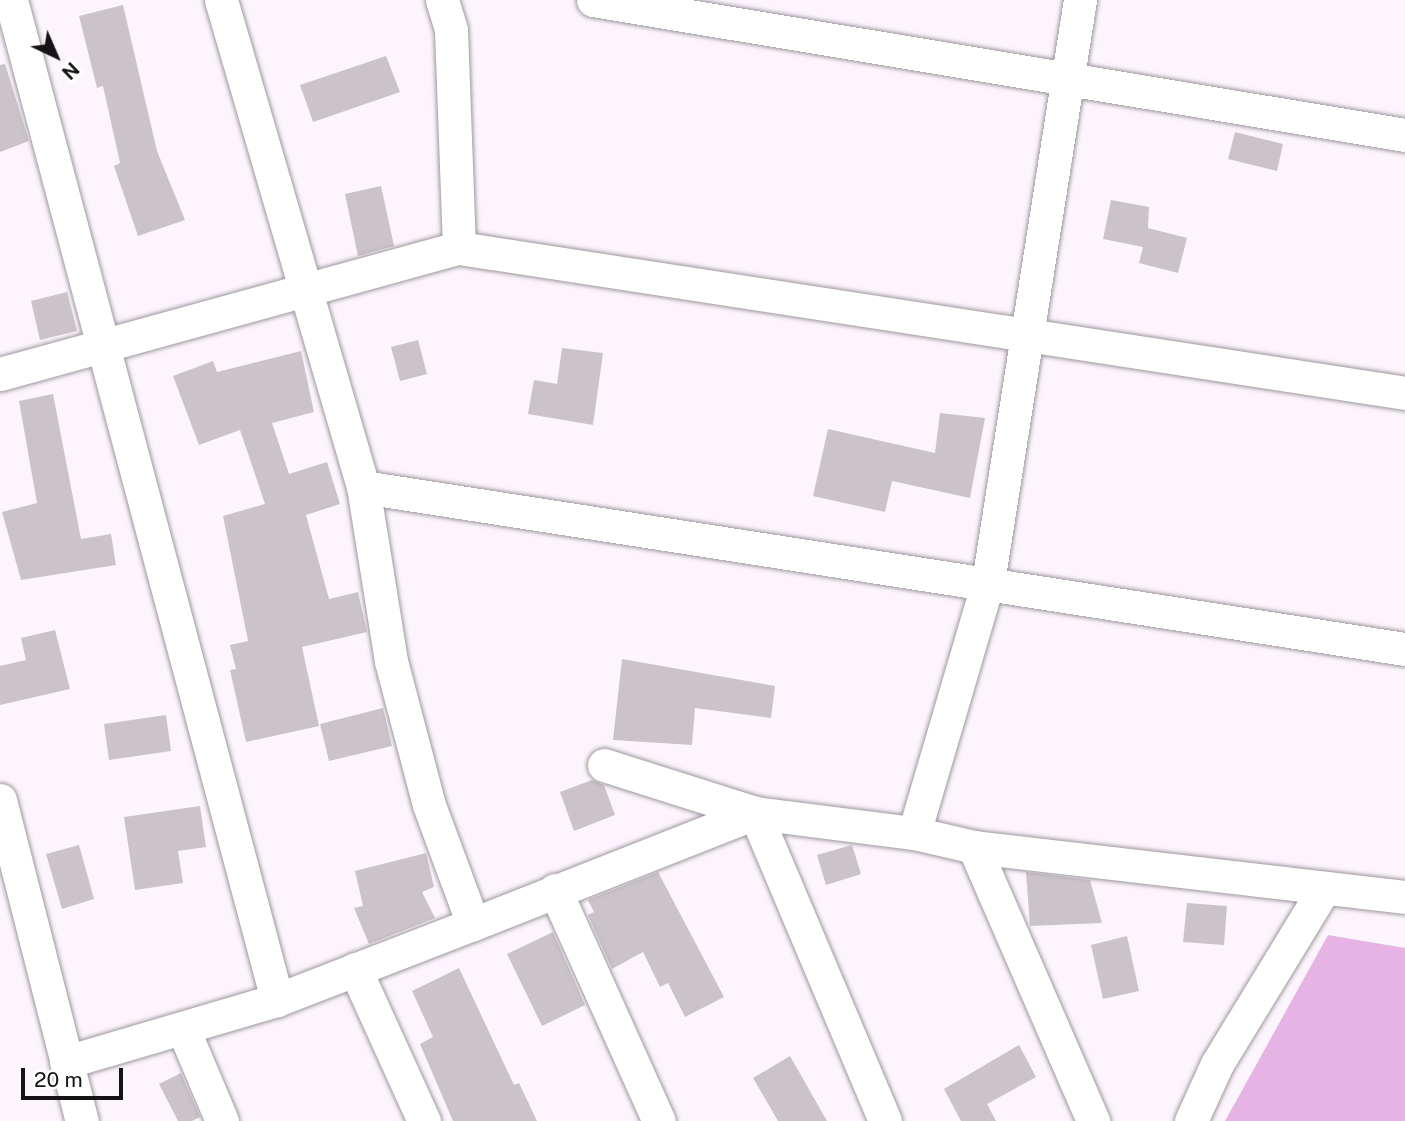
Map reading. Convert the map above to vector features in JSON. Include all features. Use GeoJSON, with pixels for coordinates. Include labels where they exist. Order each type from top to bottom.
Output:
{"type":"FeatureCollection","features":[{"type":"Feature","properties":{"kind":"street"},"geometry":{"type":"LineString","coordinates":[[12,0],[277,1000]]}},
{"type":"Feature","properties":{"kind":"street"},"geometry":{"type":"LineString","coordinates":[[221,0],[363,487],[391,661],[429,805],[473,925]]}},
{"type":"Feature","properties":{"kind":"street"},"geometry":{"type":"LineString","coordinates":[[442,0],[451,30],[459,248]]}},
{"type":"Feature","properties":{"kind":"street"},"geometry":{"type":"LineString","coordinates":[[593,0],[1405,135]]}},
{"type":"Feature","properties":{"kind":"street"},"geometry":{"type":"LineString","coordinates":[[914,832],[988,582],[1065,77],[1080,0]]}},
{"type":"Feature","properties":{"kind":"street"},"geometry":{"type":"LineString","coordinates":[[0,374],[103,351],[459,248],[1405,393]]}},
{"type":"Feature","properties":{"kind":"street"},"geometry":{"type":"LineString","coordinates":[[363,487],[988,582],[1405,649]]}},
{"type":"Feature","properties":{"kind":"street"},"geometry":{"type":"LineString","coordinates":[[604,765],[755,813],[914,832],[974,847],[1405,897]]}},
{"type":"Feature","properties":{"kind":"street"},"geometry":{"type":"LineString","coordinates":[[0,800],[82,1121]]}},
{"type":"Feature","properties":{"kind":"street"},"geometry":{"type":"LineString","coordinates":[[66,1062],[184,1031],[277,1000],[755,813]]}},
{"type":"Feature","properties":{"kind":"street"},"geometry":{"type":"LineString","coordinates":[[755,813],[885,1121]]}},
{"type":"Feature","properties":{"kind":"street"},"geometry":{"type":"LineString","coordinates":[[974,847],[1093,1121]]}},
{"type":"Feature","properties":{"kind":"street"},"geometry":{"type":"LineString","coordinates":[[1191,1121],[1217,1064],[1324,889]]}},
{"type":"Feature","properties":{"kind":"street"},"geometry":{"type":"LineString","coordinates":[[555,890],[659,1121]]}},
{"type":"Feature","properties":{"kind":"street"},"geometry":{"type":"LineString","coordinates":[[355,969],[424,1121]]}},
{"type":"Feature","properties":{"kind":"street"},"geometry":{"type":"LineString","coordinates":[[184,1031],[222,1121]]}},
{"type":"Feature","properties":{"kind":"shaded area"},"geometry":{"type":"Polygon","coordinates":[[[1328,935],[1405,948],[1405,1121],[1225,1121],[1328,935]]]}},
{"type":"Feature","properties":{"kind":"building"},"geometry":{"type":"Polygon","coordinates":[[[123,5],[157,151],[185,220],[138,236],[114,166],[120,163],[103,86],[97,88],[79,16],[123,5]]]}},
{"type":"Feature","properties":{"kind":"building"},"geometry":{"type":"Polygon","coordinates":[[[386,56],[400,92],[313,122],[300,85],[386,56]]]}},
{"type":"Feature","properties":{"kind":"building"},"geometry":{"type":"Polygon","coordinates":[[[5,64],[29,141],[0,152],[0,65],[5,64]]]}},
{"type":"Feature","properties":{"kind":"building"},"geometry":{"type":"Polygon","coordinates":[[[1235,132],[1283,144],[1277,171],[1228,159],[1235,132]]]}},
{"type":"Feature","properties":{"kind":"building"},"geometry":{"type":"Polygon","coordinates":[[[381,186],[394,246],[358,256],[345,194],[381,186]]]}},
{"type":"Feature","properties":{"kind":"building"},"geometry":{"type":"Polygon","coordinates":[[[1111,200],[1149,207],[1148,228],[1187,238],[1178,273],[1139,263],[1143,247],[1103,239],[1111,200]]]}},
{"type":"Feature","properties":{"kind":"building"},"geometry":{"type":"Polygon","coordinates":[[[67,292],[77,331],[40,340],[31,301],[67,292]]]}},
{"type":"Feature","properties":{"kind":"building"},"geometry":{"type":"Polygon","coordinates":[[[418,340],[427,374],[400,381],[391,347],[418,340]]]}},
{"type":"Feature","properties":{"kind":"building"},"geometry":{"type":"Polygon","coordinates":[[[562,348],[603,353],[593,425],[528,414],[534,380],[557,384],[562,348]]]}},
{"type":"Feature","properties":{"kind":"building"},"geometry":{"type":"Polygon","coordinates":[[[301,351],[314,412],[272,423],[289,474],[327,462],[340,504],[306,515],[329,599],[358,592],[367,632],[302,647],[319,726],[246,742],[230,670],[236,669],[230,645],[248,641],[223,516],[265,504],[240,430],[199,445],[173,376],[213,361],[217,372],[301,351]]]}},
{"type":"Feature","properties":{"kind":"building"},"geometry":{"type":"Polygon","coordinates":[[[53,394],[81,539],[111,534],[116,565],[21,580],[2,512],[37,503],[19,401],[53,394]]]}},
{"type":"Feature","properties":{"kind":"building"},"geometry":{"type":"Polygon","coordinates":[[[940,413],[985,418],[970,498],[892,481],[885,512],[813,496],[828,429],[935,453],[940,413]]]}},
{"type":"Feature","properties":{"kind":"building"},"geometry":{"type":"Polygon","coordinates":[[[55,630],[70,689],[0,705],[0,666],[26,660],[21,638],[55,630]]]}},
{"type":"Feature","properties":{"kind":"building"},"geometry":{"type":"Polygon","coordinates":[[[622,659],[775,686],[771,718],[695,708],[692,745],[613,740],[622,659]]]}},
{"type":"Feature","properties":{"kind":"building"},"geometry":{"type":"Polygon","coordinates":[[[383,708],[392,746],[329,761],[320,724],[383,708]]]}},
{"type":"Feature","properties":{"kind":"building"},"geometry":{"type":"Polygon","coordinates":[[[166,715],[171,751],[109,760],[104,724],[166,715]]]}},
{"type":"Feature","properties":{"kind":"building"},"geometry":{"type":"Polygon","coordinates":[[[592,780],[604,785],[615,815],[574,831],[560,792],[592,780]]]}},
{"type":"Feature","properties":{"kind":"building"},"geometry":{"type":"Polygon","coordinates":[[[200,806],[206,847],[178,851],[183,883],[135,890],[124,817],[200,806]]]}},
{"type":"Feature","properties":{"kind":"building"},"geometry":{"type":"Polygon","coordinates":[[[79,845],[94,899],[62,909],[46,854],[79,845]]]}},
{"type":"Feature","properties":{"kind":"building"},"geometry":{"type":"Polygon","coordinates":[[[852,845],[861,874],[826,885],[817,855],[852,845]]]}},
{"type":"Feature","properties":{"kind":"building"},"geometry":{"type":"Polygon","coordinates":[[[426,853],[434,887],[422,892],[435,918],[369,944],[354,908],[363,906],[355,871],[426,853]]]}},
{"type":"Feature","properties":{"kind":"building"},"geometry":{"type":"Polygon","coordinates":[[[658,872],[724,997],[685,1017],[668,983],[660,987],[643,952],[612,969],[588,915],[594,912],[588,900],[658,872]]]}},
{"type":"Feature","properties":{"kind":"building"},"geometry":{"type":"Polygon","coordinates":[[[1026,872],[1090,880],[1102,923],[1030,926],[1026,872]]]}},
{"type":"Feature","properties":{"kind":"building"},"geometry":{"type":"Polygon","coordinates":[[[1187,903],[1227,906],[1224,945],[1183,942],[1187,903]]]}},
{"type":"Feature","properties":{"kind":"building"},"geometry":{"type":"Polygon","coordinates":[[[553,932],[585,1005],[542,1026],[507,954],[553,932]]]}},
{"type":"Feature","properties":{"kind":"building"},"geometry":{"type":"Polygon","coordinates":[[[1127,936],[1139,991],[1103,999],[1091,945],[1127,936]]]}},
{"type":"Feature","properties":{"kind":"building"},"geometry":{"type":"Polygon","coordinates":[[[459,968],[514,1085],[519,1083],[537,1121],[453,1121],[420,1044],[433,1037],[412,991],[459,968]]]}},
{"type":"Feature","properties":{"kind":"building"},"geometry":{"type":"Polygon","coordinates":[[[1019,1045],[1036,1077],[987,1104],[996,1121],[961,1121],[944,1089],[1019,1045]]]}},
{"type":"Feature","properties":{"kind":"building"},"geometry":{"type":"Polygon","coordinates":[[[790,1056],[827,1121],[778,1121],[753,1078],[790,1056]]]}},
{"type":"Feature","properties":{"kind":"building"},"geometry":{"type":"Polygon","coordinates":[[[181,1073],[200,1117],[192,1121],[178,1121],[159,1084],[181,1073]]]}}]}
